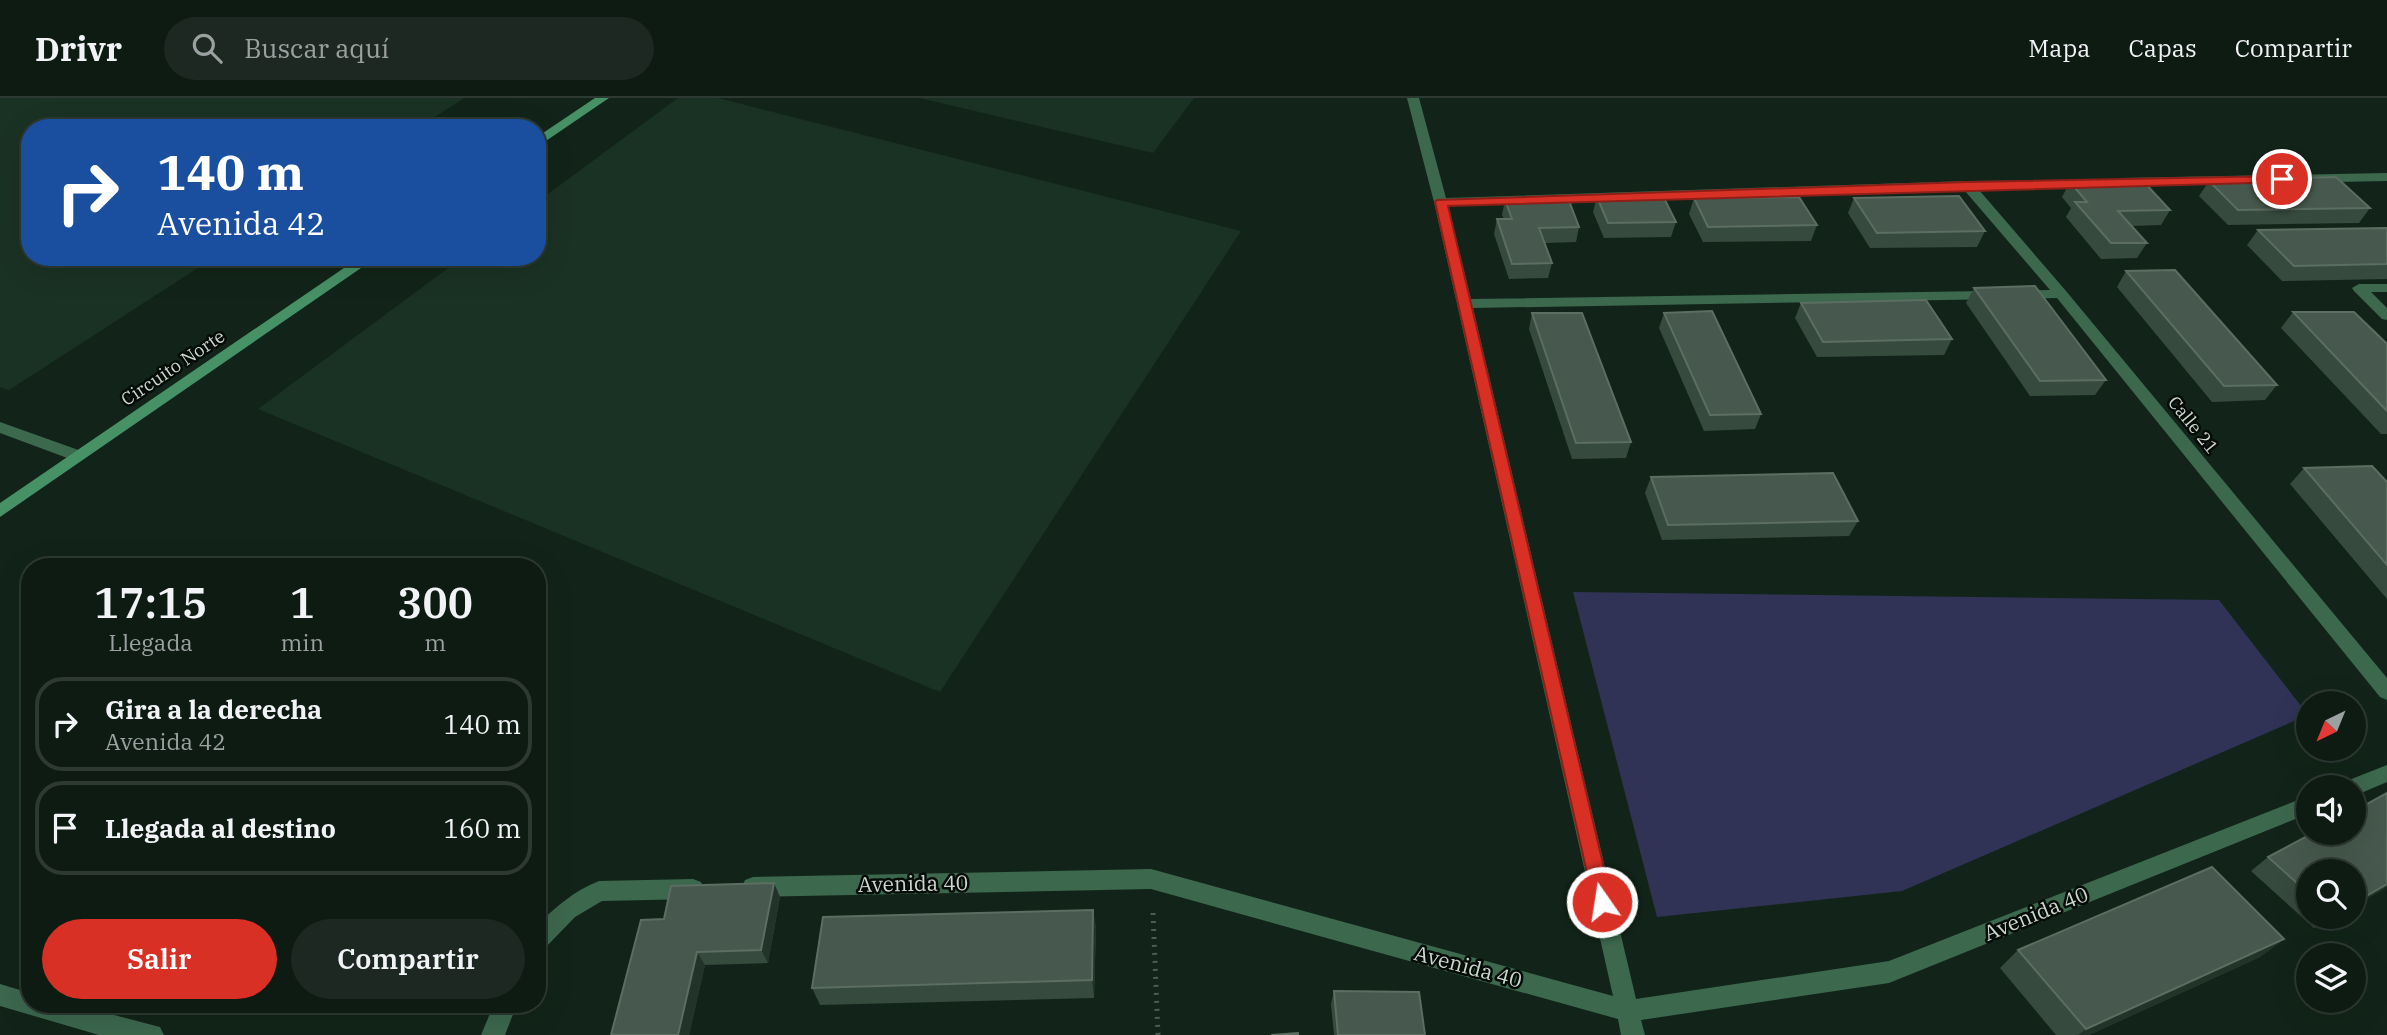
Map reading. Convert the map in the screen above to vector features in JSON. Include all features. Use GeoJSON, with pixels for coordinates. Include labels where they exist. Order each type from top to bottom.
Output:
{"type":"FeatureCollection","features":[{"type":"Feature","properties":{"kind":"main road"},"geometry":{"type":"LineString","coordinates":[[546,137],[604,98]]}},
{"type":"Feature","properties":{"kind":"main road","name":"Circuito Norte"},"geometry":{"type":"LineString","coordinates":[[0,512],[357,266]]}},
{"type":"Feature","properties":{"kind":"street"},"geometry":{"type":"LineString","coordinates":[[1413,98],[1441,202],[1633,1035]]}},
{"type":"Feature","properties":{"kind":"street"},"geometry":{"type":"LineString","coordinates":[[1441,202],[2387,177]]}},
{"type":"Feature","properties":{"kind":"street","name":"Calle 21"},"geometry":{"type":"LineString","coordinates":[[1967,186],[2061,294],[2387,692]]}},
{"type":"Feature","properties":{"kind":"street"},"geometry":{"type":"LineString","coordinates":[[2387,288],[2359,288],[2387,316]]}},
{"type":"Feature","properties":{"kind":"street"},"geometry":{"type":"LineString","coordinates":[[1464,304],[2061,294]]}},
{"type":"Feature","properties":{"kind":"street"},"geometry":{"type":"LineString","coordinates":[[0,426],[78,456]]}},
{"type":"Feature","properties":{"kind":"street"},"geometry":{"type":"LineString","coordinates":[[2366,782],[2387,773]]}},
{"type":"Feature","properties":{"kind":"street","name":"Avenida 40"},"geometry":{"type":"LineString","coordinates":[[737,888],[1151,879],[1627,1011],[1889,972],[2296,810]]}},
{"type":"Feature","properties":{"kind":"street"},"geometry":{"type":"LineString","coordinates":[[546,932],[567,910],[599,891],[709,888]]}},
{"type":"Feature","properties":{"kind":"street"},"geometry":{"type":"LineString","coordinates":[[0,995],[21,1001]]}},
{"type":"Feature","properties":{"kind":"street"},"geometry":{"type":"LineString","coordinates":[[58,1013],[119,1033],[152,1035]]}},
{"type":"Feature","properties":{"kind":"street"},"geometry":{"type":"LineString","coordinates":[[493,1035],[502,1013]]}},
{"type":"Feature","properties":{"kind":"path"},"geometry":{"type":"LineString","coordinates":[[1151,879],[1158,1035]]}},
{"type":"Feature","properties":{"kind":"shaded area"},"geometry":{"type":"Polygon","coordinates":[[[0,98],[464,98],[432,119],[21,119],[21,266],[201,266],[9,390],[0,387],[0,98]]]}},
{"type":"Feature","properties":{"kind":"shaded area"},"geometry":{"type":"Polygon","coordinates":[[[678,98],[718,98],[1241,231],[940,692],[258,409],[451,266],[546,266],[546,195],[678,98]]]}},
{"type":"Feature","properties":{"kind":"shaded area"},"geometry":{"type":"Polygon","coordinates":[[[920,98],[1194,98],[1153,153],[920,98]]]}},
{"type":"Feature","properties":{"kind":"shaded area"},"geometry":{"type":"Polygon","coordinates":[[[1573,592],[2219,600],[2296,699],[2296,720],[1902,891],[1657,917],[1573,592]]]}},
{"type":"Feature","properties":{"kind":"building"},"geometry":{"type":"Polygon","coordinates":[[[2336,177],[2370,208],[2238,210],[2209,181],[2336,177]]]}},
{"type":"Feature","properties":{"kind":"building"},"geometry":{"type":"Polygon","coordinates":[[[2143,181],[2170,210],[2118,211],[2147,243],[2111,243],[2075,202],[2087,202],[2070,182],[2143,181]]]}},
{"type":"Feature","properties":{"kind":"building"},"geometry":{"type":"Polygon","coordinates":[[[1663,196],[1676,222],[1608,223],[1597,197],[1663,196]]]}},
{"type":"Feature","properties":{"kind":"building"},"geometry":{"type":"Polygon","coordinates":[[[1959,196],[1985,231],[1877,233],[1854,198],[1959,196]]]}},
{"type":"Feature","properties":{"kind":"building"},"geometry":{"type":"Polygon","coordinates":[[[1799,197],[1817,225],[1708,227],[1694,198],[1799,197]]]}},
{"type":"Feature","properties":{"kind":"building"},"geometry":{"type":"Polygon","coordinates":[[[1568,198],[1579,227],[1539,228],[1552,263],[1512,264],[1497,219],[1512,219],[1505,200],[1568,198]]]}},
{"type":"Feature","properties":{"kind":"building"},"geometry":{"type":"Polygon","coordinates":[[[2387,228],[2387,264],[2294,266],[2258,230],[2387,228]]]}},
{"type":"Feature","properties":{"kind":"building"},"geometry":{"type":"Polygon","coordinates":[[[2175,270],[2277,385],[2224,386],[2126,271],[2175,270]]]}},
{"type":"Feature","properties":{"kind":"building"},"geometry":{"type":"Polygon","coordinates":[[[2035,286],[2106,380],[2040,381],[1974,288],[2035,286]]]}},
{"type":"Feature","properties":{"kind":"building"},"geometry":{"type":"Polygon","coordinates":[[[1926,300],[1952,339],[1823,342],[1801,303],[1926,300]]]}},
{"type":"Feature","properties":{"kind":"building"},"geometry":{"type":"Polygon","coordinates":[[[1712,311],[1761,414],[1710,415],[1664,313],[1712,311]]]}},
{"type":"Feature","properties":{"kind":"building"},"geometry":{"type":"Polygon","coordinates":[[[2293,312],[2354,312],[2387,344],[2387,411],[2293,312]]]}},
{"type":"Feature","properties":{"kind":"building"},"geometry":{"type":"Polygon","coordinates":[[[1532,313],[1582,313],[1631,442],[1576,443],[1532,313]]]}},
{"type":"Feature","properties":{"kind":"building"},"geometry":{"type":"Polygon","coordinates":[[[2372,466],[2387,482],[2387,565],[2304,468],[2372,466]]]}},
{"type":"Feature","properties":{"kind":"building"},"geometry":{"type":"Polygon","coordinates":[[[1833,473],[1858,521],[1668,525],[1651,477],[1833,473]]]}},
{"type":"Feature","properties":{"kind":"building"},"geometry":{"type":"Polygon","coordinates":[[[2387,793],[2387,884],[2366,896],[2366,859],[2296,859],[2296,882],[2268,857],[2296,842],[2296,845],[2366,845],[2366,804],[2387,793]]]}},
{"type":"Feature","properties":{"kind":"building"},"geometry":{"type":"Polygon","coordinates":[[[2212,867],[2284,939],[2086,1029],[2018,950],[2212,867]]]}},
{"type":"Feature","properties":{"kind":"building"},"geometry":{"type":"Polygon","coordinates":[[[774,883],[761,950],[697,952],[678,1035],[611,1035],[641,920],[664,919],[671,886],[774,883]]]}},
{"type":"Feature","properties":{"kind":"building"},"geometry":{"type":"Polygon","coordinates":[[[1093,910],[1092,980],[812,988],[823,917],[1093,910]]]}},
{"type":"Feature","properties":{"kind":"building"},"geometry":{"type":"Polygon","coordinates":[[[1334,991],[1419,992],[1425,1035],[1338,1035],[1334,991]]]}},
{"type":"Feature","properties":{"kind":"route"},"geometry":{"type":"LineString","coordinates":[[1602,902],[1441,202],[2282,179]]}}]}
